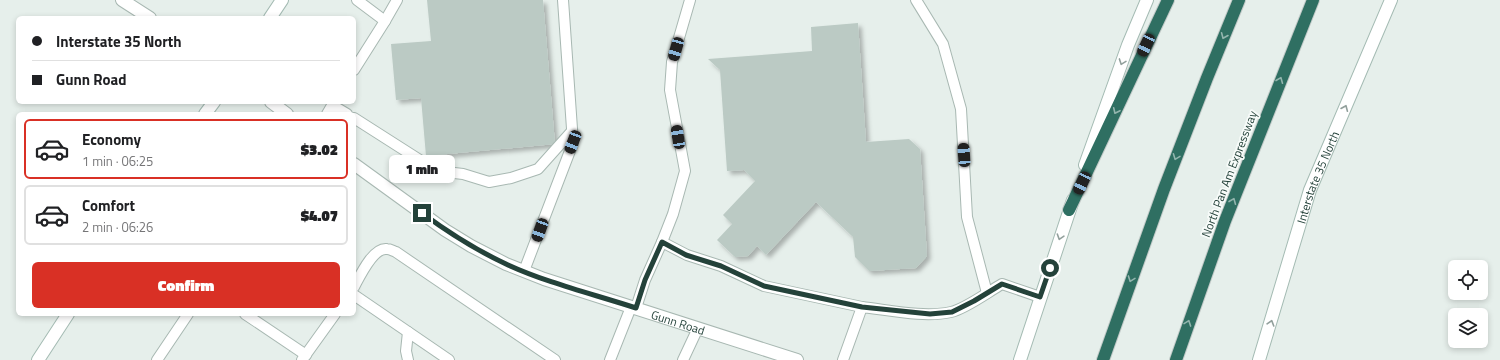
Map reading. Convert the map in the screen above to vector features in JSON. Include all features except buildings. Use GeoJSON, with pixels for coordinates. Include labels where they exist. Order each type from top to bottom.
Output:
{"type":"FeatureCollection","features":[{"type":"Feature","properties":{"kind":"highway"},"geometry":{"type":"LineString","coordinates":[[1069,210],[1168,0]]}},
{"type":"Feature","properties":{"kind":"highway"},"geometry":{"type":"LineString","coordinates":[[1103,360],[1164,189],[1239,0]]}},
{"type":"Feature","properties":{"kind":"highway","name":"North Pan Am Expressway"},"geometry":{"type":"LineString","coordinates":[[1176,360],[1225,221],[1296,39],[1313,0]]}},
{"type":"Feature","properties":{"kind":"main road"},"geometry":{"type":"LineString","coordinates":[[122,0],[147,16]]}},
{"type":"Feature","properties":{"kind":"main road"},"geometry":{"type":"LineString","coordinates":[[271,16],[282,0]]}},
{"type":"Feature","properties":{"kind":"main road"},"geometry":{"type":"LineString","coordinates":[[1020,360],[1069,210],[1128,45],[1147,0]]}},
{"type":"Feature","properties":{"kind":"main road","name":"Interstate 35 North"},"geometry":{"type":"LineString","coordinates":[[1259,360],[1310,190],[1391,0]]}},
{"type":"Feature","properties":{"kind":"main road"},"geometry":{"type":"LineString","coordinates":[[274,104],[284,112]]}},
{"type":"Feature","properties":{"kind":"main road","name":"Gunn Road"},"geometry":{"type":"LineString","coordinates":[[356,165],[445,230],[471,246],[506,264],[634,308],[797,360]]}},
{"type":"Feature","properties":{"kind":"main road"},"geometry":{"type":"LineString","coordinates":[[38,360],[67,316]]}},
{"type":"Feature","properties":{"kind":"lane"},"geometry":{"type":"LineString","coordinates":[[357,0],[385,21]]}},
{"type":"Feature","properties":{"kind":"lane"},"geometry":{"type":"LineString","coordinates":[[356,67],[397,0]]}},
{"type":"Feature","properties":{"kind":"lane"},"geometry":{"type":"LineString","coordinates":[[524,271],[573,142],[563,0]]}},
{"type":"Feature","properties":{"kind":"lane"},"geometry":{"type":"LineString","coordinates":[[610,360],[662,242],[673,214],[685,171],[670,90],[672,62],[690,0]]}},
{"type":"Feature","properties":{"kind":"lane"},"geometry":{"type":"LineString","coordinates":[[916,0],[943,44],[961,109],[967,217],[986,293]]}},
{"type":"Feature","properties":{"kind":"lane"},"geometry":{"type":"LineString","coordinates":[[331,107],[342,112]]}},
{"type":"Feature","properties":{"kind":"lane"},"geometry":{"type":"LineString","coordinates":[[356,119],[437,171],[463,174],[489,182],[512,178],[538,169],[572,131]]}},
{"type":"Feature","properties":{"kind":"lane"},"geometry":{"type":"LineString","coordinates":[[662,242],[686,255],[721,266],[764,286],[862,307],[930,314],[952,312],[1002,284],[1040,297]]}},
{"type":"Feature","properties":{"kind":"lane"},"geometry":{"type":"LineString","coordinates":[[356,284],[372,257],[379,250],[387,249],[396,252],[555,360]]}},
{"type":"Feature","properties":{"kind":"lane"},"geometry":{"type":"LineString","coordinates":[[356,295],[449,360]]}},
{"type":"Feature","properties":{"kind":"lane"},"geometry":{"type":"LineString","coordinates":[[843,360],[862,307]]}},
{"type":"Feature","properties":{"kind":"lane"},"geometry":{"type":"LineString","coordinates":[[157,360],[187,316]]}},
{"type":"Feature","properties":{"kind":"lane"},"geometry":{"type":"LineString","coordinates":[[247,316],[304,357],[334,316]]}},
{"type":"Feature","properties":{"kind":"lane"},"geometry":{"type":"LineString","coordinates":[[683,360],[698,328]]}},
{"type":"Feature","properties":{"kind":"lane"},"geometry":{"type":"LineString","coordinates":[[408,332],[406,351],[408,360]]}},
{"type":"Feature","properties":{"kind":"route"},"geometry":{"type":"LineString","coordinates":[[422,213],[445,230],[471,246],[506,264],[544,279],[636,308],[645,280],[662,242],[686,255],[721,266],[764,286],[862,307],[930,314],[952,312],[1002,284],[1040,297],[1050,268]]}}]}
